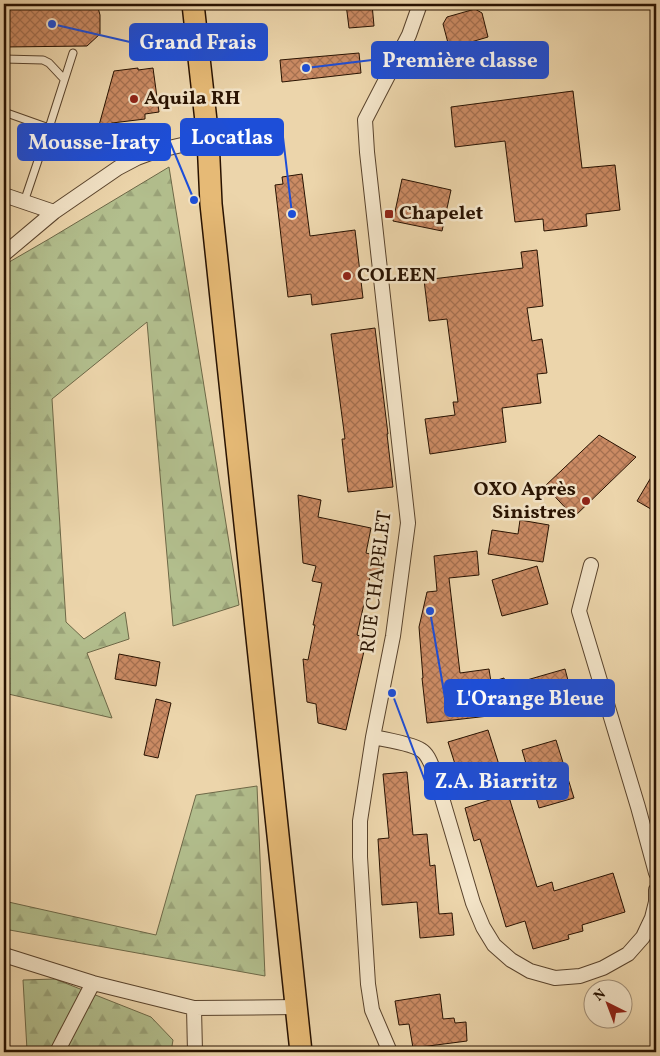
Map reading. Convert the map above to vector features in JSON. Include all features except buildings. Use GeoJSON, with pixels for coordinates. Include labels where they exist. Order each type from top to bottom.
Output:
{"type":"FeatureCollection","features":[{"type":"Feature","properties":{"kind":"main road"},"geometry":{"type":"LineString","coordinates":[[179,4],[192,80],[199,141],[211,204]]}},
{"type":"Feature","properties":{"kind":"main road"},"geometry":{"type":"LineString","coordinates":[[193,4],[208,139],[211,204],[301,1052]]}},
{"type":"Feature","properties":{"kind":"street","name":"RUE CHAPELET"},"geometry":{"type":"LineString","coordinates":[[390,1052],[372,1010],[368,984],[360,857],[360,821],[373,737],[393,636],[408,522],[365,120],[409,35],[420,4]]}},
{"type":"Feature","properties":{"kind":"street"},"geometry":{"type":"LineString","coordinates":[[4,254],[54,212],[118,168],[156,151],[199,141]]}},
{"type":"Feature","properties":{"kind":"street"},"geometry":{"type":"LineString","coordinates":[[4,195],[54,212]]}},
{"type":"Feature","properties":{"kind":"street"},"geometry":{"type":"LineString","coordinates":[[591,565],[579,611],[656,873]]}},
{"type":"Feature","properties":{"kind":"street"},"geometry":{"type":"LineString","coordinates":[[373,737],[421,750],[429,759],[476,911],[483,927],[494,945],[511,960],[530,971],[555,978],[580,976],[603,968],[628,954],[643,937],[652,918],[656,902],[656,890]]}},
{"type":"Feature","properties":{"kind":"street"},"geometry":{"type":"LineString","coordinates":[[643,937],[656,929]]}},
{"type":"Feature","properties":{"kind":"street"},"geometry":{"type":"LineString","coordinates":[[4,955],[93,983],[194,1008],[297,1007]]}},
{"type":"Feature","properties":{"kind":"street"},"geometry":{"type":"LineString","coordinates":[[57,1052],[93,983]]}},
{"type":"Feature","properties":{"kind":"street"},"geometry":{"type":"LineString","coordinates":[[194,1008],[195,1052]]}},
{"type":"Feature","properties":{"kind":"lane"},"geometry":{"type":"LineString","coordinates":[[24,202],[73,53]]}},
{"type":"Feature","properties":{"kind":"lane"},"geometry":{"type":"LineString","coordinates":[[4,59],[43,60],[64,79]]}},
{"type":"Feature","properties":{"kind":"lane"},"geometry":{"type":"LineString","coordinates":[[4,112],[49,128]]}},
{"type":"Feature","properties":{"kind":"green space"},"geometry":{"type":"Polygon","coordinates":[[[169,167],[239,605],[173,626],[147,322],[52,399],[66,622],[84,639],[125,612],[129,639],[87,653],[112,718],[4,693],[4,265],[169,167]]]}},
{"type":"Feature","properties":{"kind":"green space"},"geometry":{"type":"Polygon","coordinates":[[[257,786],[265,976],[4,929],[4,901],[156,935],[196,795],[257,786]]]}},
{"type":"Feature","properties":{"kind":"green space"},"geometry":{"type":"Polygon","coordinates":[[[55,979],[151,1017],[173,1040],[171,1052],[26,1052],[23,980],[55,979]]]}},
{"type":"Feature","properties":{"kind":"place","name":"Grand Frais"},"geometry":{"type":"Point","coordinates":[52,24]}},
{"type":"Feature","properties":{"kind":"place","name":"Première classe"},"geometry":{"type":"Point","coordinates":[306,68]}},
{"type":"Feature","properties":{"kind":"place","name":"Aquila RH"},"geometry":{"type":"Point","coordinates":[134,99]}},
{"type":"Feature","properties":{"kind":"place","name":"Mousse-Iraty"},"geometry":{"type":"Point","coordinates":[194,200]}},
{"type":"Feature","properties":{"kind":"place","name":"Locatlas"},"geometry":{"type":"Point","coordinates":[292,214]}},
{"type":"Feature","properties":{"kind":"place","name":"Chapelet"},"geometry":{"type":"Point","coordinates":[389,214]}},
{"type":"Feature","properties":{"kind":"place","name":"COLEEN"},"geometry":{"type":"Point","coordinates":[347,276]}},
{"type":"Feature","properties":{"kind":"place","name":"OXO Après Sinistres"},"geometry":{"type":"Point","coordinates":[586,501]}},
{"type":"Feature","properties":{"kind":"place","name":"L'Orange Bleue"},"geometry":{"type":"Point","coordinates":[430,611]}},
{"type":"Feature","properties":{"kind":"place","name":"Z.A. Biarritz"},"geometry":{"type":"Point","coordinates":[392,693]}}]}
